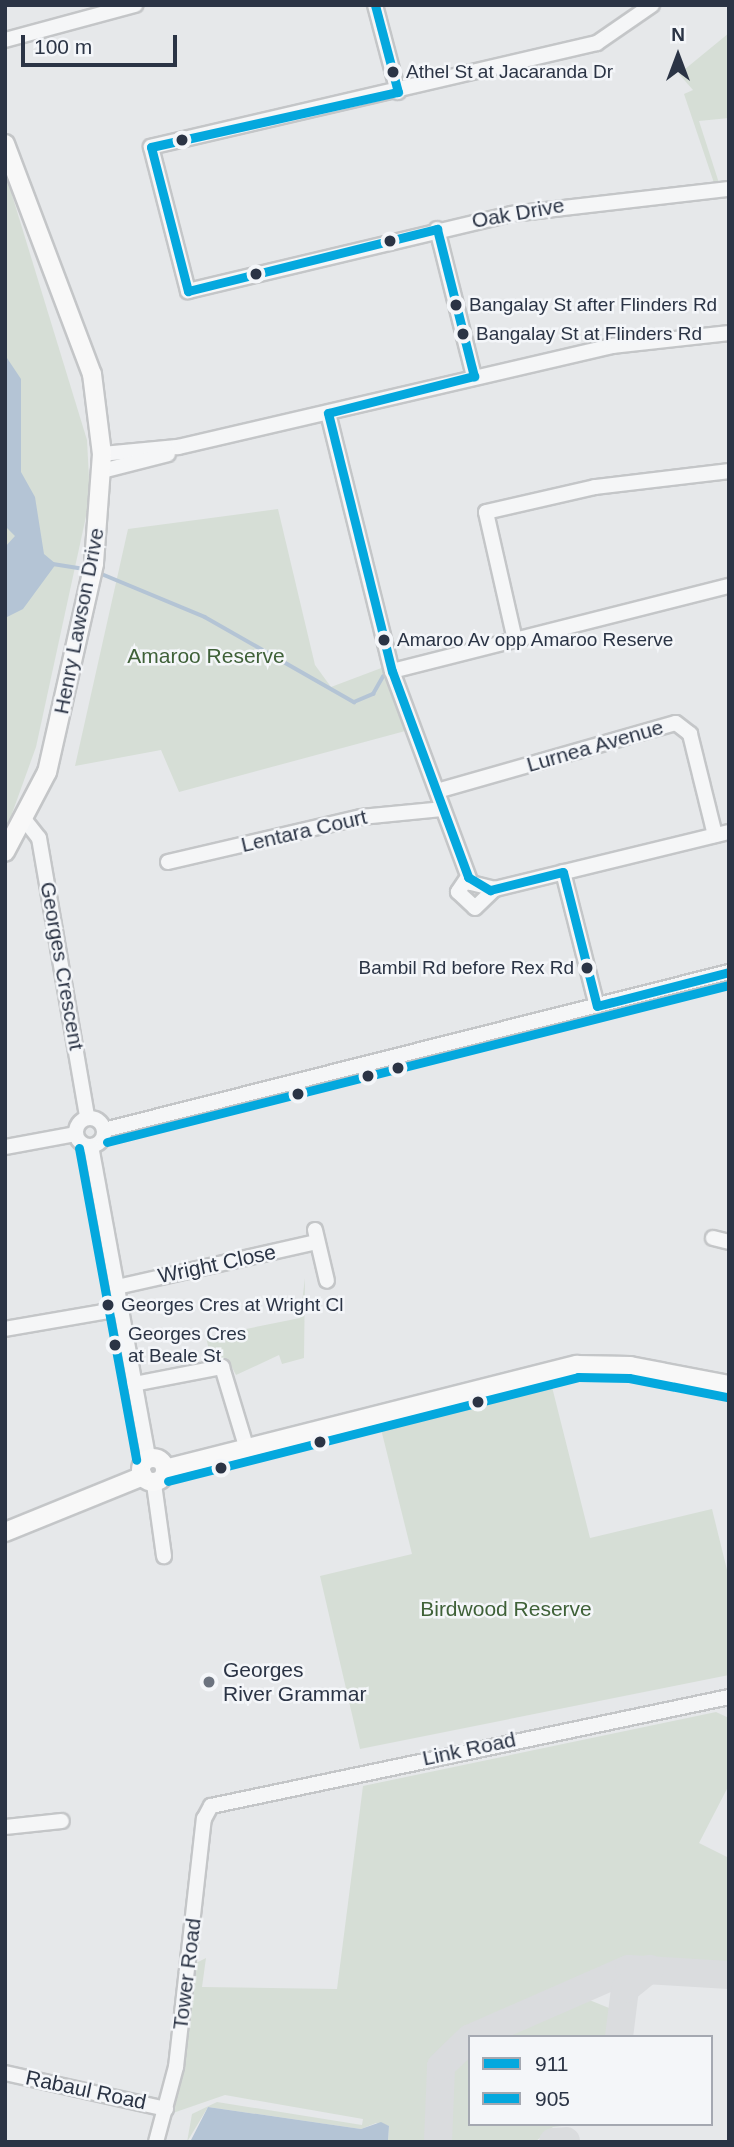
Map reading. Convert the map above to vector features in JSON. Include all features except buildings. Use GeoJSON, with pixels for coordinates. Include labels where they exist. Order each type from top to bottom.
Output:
{"type":"FeatureCollection","features":[{"type":"Feature","properties":{"kind":"main road","name":"Henry Lawson Drive"},"geometry":{"type":"LineString","coordinates":[[5,144],[92,374],[102,462],[93,571],[47,772],[5,852]]}},
{"type":"Feature","properties":{"kind":"main road"},"geometry":{"type":"LineString","coordinates":[[5,1532],[152,1472],[246,1446],[577,1365],[622,1365],[729,1385]]}},
{"type":"Feature","properties":{"kind":"street"},"geometry":{"type":"LineString","coordinates":[[5,40],[135,5]]}},
{"type":"Feature","properties":{"kind":"street"},"geometry":{"type":"LineString","coordinates":[[375,5],[398,93],[597,43],[652,5]]}},
{"type":"Feature","properties":{"kind":"street","name":"Oak Drive"},"geometry":{"type":"LineString","coordinates":[[398,93],[151,147],[188,291],[437,229],[594,200],[729,188]]}},
{"type":"Feature","properties":{"kind":"street"},"geometry":{"type":"LineString","coordinates":[[437,229],[474,376]]}},
{"type":"Feature","properties":{"kind":"street"},"geometry":{"type":"LineString","coordinates":[[102,462],[328,413],[474,376],[612,346],[729,333]]}},
{"type":"Feature","properties":{"kind":"street"},"geometry":{"type":"LineString","coordinates":[[328,413],[392,671],[468,877],[458,892],[475,908],[495,889],[722,833]]}},
{"type":"Feature","properties":{"kind":"street"},"geometry":{"type":"LineString","coordinates":[[515,639],[486,512],[595,486],[729,471]]}},
{"type":"Feature","properties":{"kind":"street"},"geometry":{"type":"LineString","coordinates":[[392,671],[729,586]]}},
{"type":"Feature","properties":{"kind":"street","name":"Lurnea Avenue"},"geometry":{"type":"LineString","coordinates":[[437,791],[676,723],[691,734],[722,833]]}},
{"type":"Feature","properties":{"kind":"street","name":"Lentara Court"},"geometry":{"type":"LineString","coordinates":[[168,862],[361,817],[442,809]]}},
{"type":"Feature","properties":{"kind":"street","name":"Georges Crescent"},"geometry":{"type":"LineString","coordinates":[[24,819],[39,838],[87,1117]]}},
{"type":"Feature","properties":{"kind":"street"},"geometry":{"type":"LineString","coordinates":[[563,872],[597,1006]]}},
{"type":"Feature","properties":{"kind":"street"},"geometry":{"type":"LineString","coordinates":[[91,1146],[104,1130],[729,972]]}},
{"type":"Feature","properties":{"kind":"street"},"geometry":{"type":"LineString","coordinates":[[5,1147],[75,1134],[87,1117],[104,1130]]}},
{"type":"Feature","properties":{"kind":"street"},"geometry":{"type":"LineString","coordinates":[[75,1134],[91,1146],[152,1472],[164,1556]]}},
{"type":"Feature","properties":{"kind":"street","name":"Wright Close"},"geometry":{"type":"LineString","coordinates":[[117,1287],[316,1236],[327,1281]]}},
{"type":"Feature","properties":{"kind":"street"},"geometry":{"type":"LineString","coordinates":[[713,1238],[729,1242]]}},
{"type":"Feature","properties":{"kind":"street"},"geometry":{"type":"LineString","coordinates":[[5,1329],[121,1309]]}},
{"type":"Feature","properties":{"kind":"street"},"geometry":{"type":"LineString","coordinates":[[134,1384],[222,1367],[246,1446]]}},
{"type":"Feature","properties":{"kind":"street","name":"Link Road"},"geometry":{"type":"LineString","coordinates":[[211,1806],[729,1697]]}},
{"type":"Feature","properties":{"kind":"street","name":"Tower Road"},"geometry":{"type":"LineString","coordinates":[[156,2142],[176,2067],[204,1819],[211,1806]]}},
{"type":"Feature","properties":{"kind":"street"},"geometry":{"type":"LineString","coordinates":[[5,1827],[62,1821]]}},
{"type":"Feature","properties":{"kind":"street","name":"Rabaul Road"},"geometry":{"type":"LineString","coordinates":[[5,2073],[166,2109]]}},
{"type":"Feature","properties":{"kind":"green space"},"geometry":{"type":"Polygon","coordinates":[[[729,33],[729,118],[699,121],[719,183],[714,183],[684,94],[693,90],[679,74],[729,33]]]}},
{"type":"Feature","properties":{"kind":"green space"},"geometry":{"type":"Polygon","coordinates":[[[5,172],[87,440],[90,498],[36,747],[5,833],[5,172]]]}},
{"type":"Feature","properties":{"kind":"green space","name":"Amaroo Reserve"},"geometry":{"type":"Polygon","coordinates":[[[278,509],[315,665],[331,687],[384,667],[409,730],[179,792],[161,750],[75,766],[128,529],[278,509]]]}},
{"type":"Feature","properties":{"kind":"green space"},"geometry":{"type":"Polygon","coordinates":[[[305,1278],[304,1358],[282,1364],[279,1355],[236,1375],[227,1358],[211,1359],[206,1337],[300,1318],[305,1278]]]}},
{"type":"Feature","properties":{"kind":"green space","name":"Birdwood Reserve"},"geometry":{"type":"Polygon","coordinates":[[[552,1387],[590,1538],[712,1509],[729,1578],[729,1675],[360,1749],[320,1576],[412,1554],[381,1429],[552,1387]]]}},
{"type":"Feature","properties":{"kind":"green space"},"geometry":{"type":"Polygon","coordinates":[[[716,1712],[729,1718],[729,1785],[699,1843],[729,1858],[729,1967],[626,1959],[455,2036],[431,2066],[429,2142],[388,2142],[389,2126],[376,2123],[361,2129],[208,2107],[187,2142],[192,2114],[217,2102],[362,2125],[363,2119],[225,2095],[170,2114],[194,1964],[206,1958],[202,1987],[337,1989],[363,1786],[716,1712]]]}},
{"type":"Feature","properties":{"kind":"green space"},"geometry":{"type":"Polygon","coordinates":[[[582,1997],[609,2008],[611,2035],[500,2035],[582,1997]]]}},
{"type":"Feature","properties":{"kind":"green space"},"geometry":{"type":"Polygon","coordinates":[[[468,2050],[468,2126],[562,2126],[553,2127],[535,2142],[448,2142],[447,2075],[468,2050]]]}},
{"type":"Feature","properties":{"kind":"water"},"geometry":{"type":"Polygon","coordinates":[[[5,355],[21,379],[21,472],[35,497],[44,554],[56,564],[23,609],[5,618],[5,547],[15,536],[5,526],[5,355]]]}},
{"type":"Feature","properties":{"kind":"water"},"geometry":{"type":"Polygon","coordinates":[[[208,2107],[361,2129],[381,2122],[389,2126],[388,2141],[190,2142],[208,2107]]]}},
{"type":"Feature","properties":{"kind":"waterway"},"geometry":{"type":"LineString","coordinates":[[53,564],[86,569]]}},
{"type":"Feature","properties":{"kind":"waterway"},"geometry":{"type":"LineString","coordinates":[[97,572],[205,617],[354,702],[373,694],[383,677]]}},
{"type":"Feature","properties":{"kind":"taxiway"},"geometry":{"type":"LineString","coordinates":[[478,2035],[629,1969],[729,1975]]}},
{"type":"Feature","properties":{"kind":"taxiway"},"geometry":{"type":"LineString","coordinates":[[619,2035],[625,1989],[650,1969]]}},
{"type":"Feature","properties":{"kind":"taxiway"},"geometry":{"type":"LineString","coordinates":[[438,2142],[441,2066],[468,2040]]}},
{"type":"Feature","properties":{"kind":"taxiway"},"geometry":{"type":"LineString","coordinates":[[553,2142],[566,2141]]}},
{"type":"Feature","properties":{"kind":"transit line","name":"911"},"geometry":{"type":"LineString","coordinates":[[375,5],[398,92]]}},
{"type":"Feature","properties":{"kind":"transit line","name":"911"},"geometry":{"type":"LineString","coordinates":[[151,147],[398,92]]}},
{"type":"Feature","properties":{"kind":"transit line","name":"911"},"geometry":{"type":"LineString","coordinates":[[151,147],[188,291]]}},
{"type":"Feature","properties":{"kind":"transit line","name":"911"},"geometry":{"type":"LineString","coordinates":[[437,229],[474,376]]}},
{"type":"Feature","properties":{"kind":"transit line","name":"911"},"geometry":{"type":"LineString","coordinates":[[188,291],[437,229]]}},
{"type":"Feature","properties":{"kind":"transit line","name":"911"},"geometry":{"type":"LineString","coordinates":[[328,413],[474,376]]}},
{"type":"Feature","properties":{"kind":"transit line","name":"911"},"geometry":{"type":"LineString","coordinates":[[328,413],[392,671],[468,877],[490,890],[563,872]]}},
{"type":"Feature","properties":{"kind":"transit line","name":"911"},"geometry":{"type":"LineString","coordinates":[[563,872],[597,1006]]}},
{"type":"Feature","properties":{"kind":"transit line","name":"911"},"geometry":{"type":"LineString","coordinates":[[597,1006],[729,972]]}},
{"type":"Feature","properties":{"kind":"transit line","name":"905"},"geometry":{"type":"LineString","coordinates":[[107,1142],[729,985]]}},
{"type":"Feature","properties":{"kind":"transit line","name":"905"},"geometry":{"type":"LineString","coordinates":[[79,1148],[136,1460]]}},
{"type":"Feature","properties":{"kind":"transit line","name":"905"},"geometry":{"type":"LineString","coordinates":[[168,1481],[578,1377],[629,1378],[727,1397]]}},
{"type":"Feature","properties":{"kind":"place","name":"Athel St at Jacaranda Dr"},"geometry":{"type":"Point","coordinates":[393,72]}},
{"type":"Feature","properties":{"kind":"place","name":"Bangalay St after Flinders Rd"},"geometry":{"type":"Point","coordinates":[456,305]}},
{"type":"Feature","properties":{"kind":"place","name":"Bangalay St at Flinders Rd"},"geometry":{"type":"Point","coordinates":[463,334]}},
{"type":"Feature","properties":{"kind":"place","name":"Amaroo Av opp Amaroo Reserve"},"geometry":{"type":"Point","coordinates":[384,640]}},
{"type":"Feature","properties":{"kind":"place","name":"Bambil Rd before Rex Rd"},"geometry":{"type":"Point","coordinates":[587,968]}},
{"type":"Feature","properties":{"kind":"place","name":"Georges Cres at Wright Cl"},"geometry":{"type":"Point","coordinates":[108,1305]}},
{"type":"Feature","properties":{"kind":"place","name":"Georges Cres at Beale St"},"geometry":{"type":"Point","coordinates":[115,1345]}},
{"type":"Feature","properties":{"kind":"place","name":"Georges River Grammar"},"geometry":{"type":"Point","coordinates":[209,1682]}}]}
